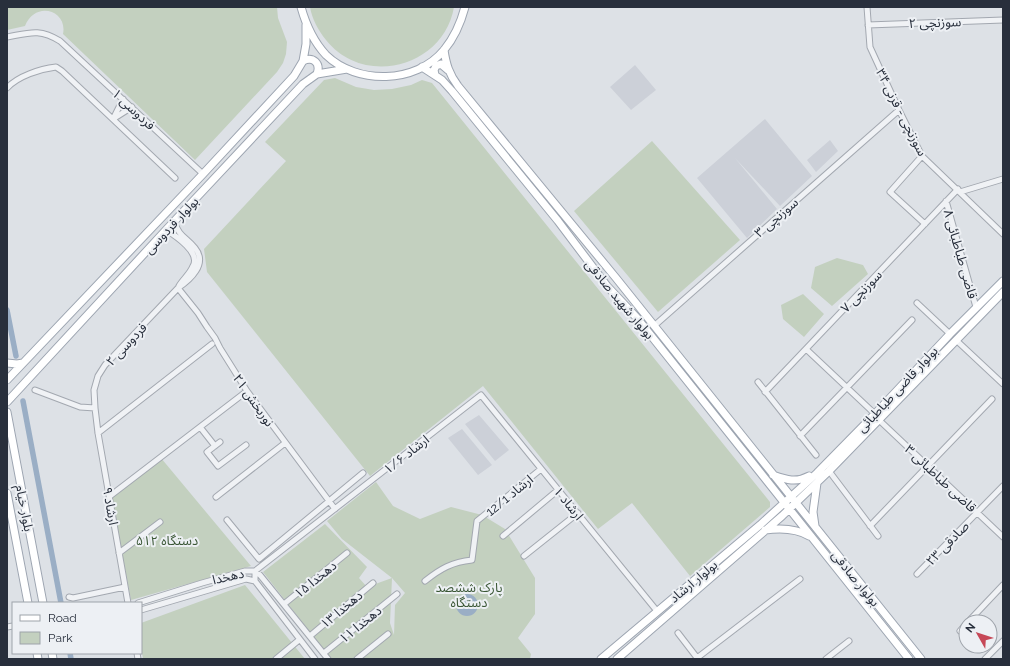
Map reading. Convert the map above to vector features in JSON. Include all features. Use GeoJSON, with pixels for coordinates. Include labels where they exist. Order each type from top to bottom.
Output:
{"type":"FeatureCollection","features":[{"type":"Feature","properties":{"kind":"main road"},"geometry":{"type":"LineString","coordinates":[[301,7],[306,25],[315,42],[327,55],[347,69],[368,76],[385,77],[402,75],[422,67],[436,58],[444,50],[460,23],[465,7]]}},
{"type":"Feature","properties":{"kind":"main road","name":"بولوار فردوسی"},"geometry":{"type":"LineString","coordinates":[[7,380],[294,76],[303,61],[306,44],[306,25]]}},
{"type":"Feature","properties":{"kind":"main road","name":"بولوار شهید صادقی"},"geometry":{"type":"LineString","coordinates":[[444,50],[449,74],[616,278],[790,497]]}},
{"type":"Feature","properties":{"kind":"main road"},"geometry":{"type":"LineString","coordinates":[[303,61],[312,59],[316,61],[319,70],[317,74]]}},
{"type":"Feature","properties":{"kind":"main road"},"geometry":{"type":"LineString","coordinates":[[435,75],[434,70],[436,66],[441,64],[448,70]]}},
{"type":"Feature","properties":{"kind":"main road","name":"بولوار شهید صادقی"},"geometry":{"type":"LineString","coordinates":[[422,67],[442,80],[452,91],[558,222],[607,286],[637,318],[813,538]]}},
{"type":"Feature","properties":{"kind":"main road","name":"بولوار فردوسی"},"geometry":{"type":"LineString","coordinates":[[7,402],[303,84],[317,74],[347,69]]}},
{"type":"Feature","properties":{"kind":"main road"},"geometry":{"type":"LineString","coordinates":[[607,286],[616,278]]}},
{"type":"Feature","properties":{"kind":"main road","name":"بولوار قاضی طباطبائی"},"geometry":{"type":"LineString","coordinates":[[789,509],[829,472],[950,334],[1003,281]]}},
{"type":"Feature","properties":{"kind":"main road","name":"بولوار قاضی طباطبائی"},"geometry":{"type":"LineString","coordinates":[[790,497],[877,417],[1003,292]]}},
{"type":"Feature","properties":{"kind":"main road"},"geometry":{"type":"LineString","coordinates":[[7,363],[23,363]]}},
{"type":"Feature","properties":{"kind":"main road","name":"بلوار خیام"},"geometry":{"type":"LineString","coordinates":[[7,412],[43,602]]}},
{"type":"Feature","properties":{"kind":"main road"},"geometry":{"type":"LineString","coordinates":[[773,475],[784,479],[801,480],[816,473]]}},
{"type":"Feature","properties":{"kind":"main road"},"geometry":{"type":"LineString","coordinates":[[815,526],[813,512],[817,483]]}},
{"type":"Feature","properties":{"kind":"main road","name":"بلوار خیام"},"geometry":{"type":"LineString","coordinates":[[7,493],[28,602]]}},
{"type":"Feature","properties":{"kind":"main road","name":"بولوار ارشاد"},"geometry":{"type":"LineString","coordinates":[[601,659],[760,525],[790,497]]}},
{"type":"Feature","properties":{"kind":"main road","name":"بولوار صادقی"},"geometry":{"type":"LineString","coordinates":[[790,497],[815,526],[921,659]]}},
{"type":"Feature","properties":{"kind":"main road","name":"بولوار ارشاد"},"geometry":{"type":"LineString","coordinates":[[617,659],[789,509]]}},
{"type":"Feature","properties":{"kind":"main road"},"geometry":{"type":"LineString","coordinates":[[765,530],[776,529],[797,531],[813,538]]}},
{"type":"Feature","properties":{"kind":"main road","name":"بولوار صادقی"},"geometry":{"type":"LineString","coordinates":[[813,538],[909,659]]}},
{"type":"Feature","properties":{"kind":"street","name":"سوزنچی - قرنی ۳۴"},"geometry":{"type":"LineString","coordinates":[[867,7],[870,47],[922,156],[1003,234]]}},
{"type":"Feature","properties":{"kind":"street","name":"سوزنچی ۲"},"geometry":{"type":"LineString","coordinates":[[868,25],[1003,20]]}},
{"type":"Feature","properties":{"kind":"street","name":"فردوسی ۱"},"geometry":{"type":"LineString","coordinates":[[7,37],[38,32],[53,36],[132,107],[203,174]]}},
{"type":"Feature","properties":{"kind":"street"},"geometry":{"type":"LineString","coordinates":[[7,88],[11,84],[26,76],[45,69],[56,67],[175,178]]}},
{"type":"Feature","properties":{"kind":"street"},"geometry":{"type":"LineString","coordinates":[[113,119],[123,99]]}},
{"type":"Feature","properties":{"kind":"street"},"geometry":{"type":"LineString","coordinates":[[113,119],[132,107]]}},
{"type":"Feature","properties":{"kind":"street","name":"سوزنچی ۳"},"geometry":{"type":"LineString","coordinates":[[654,326],[899,110]]}},
{"type":"Feature","properties":{"kind":"street"},"geometry":{"type":"LineString","coordinates":[[922,156],[890,192],[925,224]]}},
{"type":"Feature","properties":{"kind":"street"},"geometry":{"type":"LineString","coordinates":[[959,191],[1003,180]]}},
{"type":"Feature","properties":{"kind":"street","name":"سوزنچی ۷"},"geometry":{"type":"LineString","coordinates":[[765,392],[946,201],[959,191]]}},
{"type":"Feature","properties":{"kind":"street","name":"قاضی طباطبائی ۸"},"geometry":{"type":"LineString","coordinates":[[946,201],[976,307]]}},
{"type":"Feature","properties":{"kind":"street","name":"فردوسی ۲"},"geometry":{"type":"LineString","coordinates":[[96,408],[94,390],[98,376],[105,365],[198,269],[200,261],[199,254],[195,248],[177,231],[174,222]]}},
{"type":"Feature","properties":{"kind":"street","name":"فردوسی ۲"},"geometry":{"type":"LineString","coordinates":[[166,230],[192,251],[194,256],[195,261],[193,266],[182,279],[178,288]]}},
{"type":"Feature","properties":{"kind":"street","name":"نوربخش ۲۱"},"geometry":{"type":"LineString","coordinates":[[178,288],[208,326],[247,391],[329,501],[333,511]]}},
{"type":"Feature","properties":{"kind":"street"},"geometry":{"type":"LineString","coordinates":[[917,303],[950,334]]}},
{"type":"Feature","properties":{"kind":"street"},"geometry":{"type":"LineString","coordinates":[[800,436],[912,320]]}},
{"type":"Feature","properties":{"kind":"street"},"geometry":{"type":"LineString","coordinates":[[956,340],[1003,384]]}},
{"type":"Feature","properties":{"kind":"street"},"geometry":{"type":"LineString","coordinates":[[98,433],[212,344]]}},
{"type":"Feature","properties":{"kind":"street","name":"قاضی طباطبائی ۳"},"geometry":{"type":"LineString","coordinates":[[806,349],[1003,537]]}},
{"type":"Feature","properties":{"kind":"street"},"geometry":{"type":"LineString","coordinates":[[758,382],[816,455]]}},
{"type":"Feature","properties":{"kind":"street"},"geometry":{"type":"LineString","coordinates":[[35,390],[80,407],[96,408]]}},
{"type":"Feature","properties":{"kind":"street"},"geometry":{"type":"LineString","coordinates":[[110,496],[247,391]]}},
{"type":"Feature","properties":{"kind":"street","name":"ارشاد ۱"},"geometry":{"type":"LineString","coordinates":[[481,395],[657,611]]}},
{"type":"Feature","properties":{"kind":"street","name":"ارشاد ۱/۶"},"geometry":{"type":"LineString","coordinates":[[255,571],[481,395]]}},
{"type":"Feature","properties":{"kind":"street"},"geometry":{"type":"LineString","coordinates":[[870,526],[992,399]]}},
{"type":"Feature","properties":{"kind":"street","name":"ارشاد ۹"},"geometry":{"type":"LineString","coordinates":[[96,408],[98,433],[128,602]]}},
{"type":"Feature","properties":{"kind":"street"},"geometry":{"type":"LineString","coordinates":[[200,427],[215,446]]}},
{"type":"Feature","properties":{"kind":"street"},"geometry":{"type":"LineString","coordinates":[[220,442],[207,452],[218,466],[246,445]]}},
{"type":"Feature","properties":{"kind":"street"},"geometry":{"type":"LineString","coordinates":[[216,497],[285,443]]}},
{"type":"Feature","properties":{"kind":"street","name":"ارشاد 12/1"},"geometry":{"type":"LineString","coordinates":[[425,581],[450,565],[472,560],[477,521],[542,469]]}},
{"type":"Feature","properties":{"kind":"street"},"geometry":{"type":"LineString","coordinates":[[829,472],[878,536]]}},
{"type":"Feature","properties":{"kind":"street"},"geometry":{"type":"LineString","coordinates":[[227,520],[259,559],[363,473]]}},
{"type":"Feature","properties":{"kind":"street","name":"صادقی ۲۳"},"geometry":{"type":"LineString","coordinates":[[917,574],[1003,486]]}},
{"type":"Feature","properties":{"kind":"street"},"geometry":{"type":"LineString","coordinates":[[503,536],[558,490]]}},
{"type":"Feature","properties":{"kind":"street"},"geometry":{"type":"LineString","coordinates":[[524,556],[578,513]]}},
{"type":"Feature","properties":{"kind":"street"},"geometry":{"type":"LineString","coordinates":[[119,553],[160,522]]}},
{"type":"Feature","properties":{"kind":"street","name":"دهخدا ۱۵"},"geometry":{"type":"LineString","coordinates":[[284,604],[347,553]]}},
{"type":"Feature","properties":{"kind":"street","name":"دهخدا"},"geometry":{"type":"LineString","coordinates":[[141,602],[245,571],[255,571],[260,575],[328,659]]}},
{"type":"Feature","properties":{"kind":"street"},"geometry":{"type":"LineString","coordinates":[[255,571],[255,581]]}},
{"type":"Feature","properties":{"kind":"street","name":"دهخدا"},"geometry":{"type":"LineString","coordinates":[[142,610],[246,579],[255,581],[314,659]]}},
{"type":"Feature","properties":{"kind":"street"},"geometry":{"type":"LineString","coordinates":[[678,633],[695,658],[800,579]]}},
{"type":"Feature","properties":{"kind":"street","name":"دهخدا ۱۳"},"geometry":{"type":"LineString","coordinates":[[310,636],[373,583]]}},
{"type":"Feature","properties":{"kind":"street"},"geometry":{"type":"LineString","coordinates":[[976,614],[1003,585]]}},
{"type":"Feature","properties":{"kind":"street"},"geometry":{"type":"LineString","coordinates":[[69,597],[73,598],[124,587]]}},
{"type":"Feature","properties":{"kind":"street","name":"دهخدا ۱۱"},"geometry":{"type":"LineString","coordinates":[[324,653],[396,594]]}},
{"type":"Feature","properties":{"kind":"street"},"geometry":{"type":"LineString","coordinates":[[357,659],[388,634]]}},
{"type":"Feature","properties":{"kind":"street"},"geometry":{"type":"LineString","coordinates":[[276,659],[299,640]]}},
{"type":"Feature","properties":{"kind":"street"},"geometry":{"type":"LineString","coordinates":[[826,659],[849,641]]}},
{"type":"Feature","properties":{"kind":"street"},"geometry":{"type":"LineString","coordinates":[[985,659],[1003,641]]}},
{"type":"Feature","properties":{"kind":"shaded area"},"geometry":{"type":"Polygon","coordinates":[[[635,65],[656,90],[631,110],[610,87],[635,65]]]}},
{"type":"Feature","properties":{"kind":"shaded area"},"geometry":{"type":"Polygon","coordinates":[[[765,119],[812,176],[780,206],[735,158],[777,209],[747,238],[697,178],[765,119]]]}},
{"type":"Feature","properties":{"kind":"shaded area"},"geometry":{"type":"Polygon","coordinates":[[[830,140],[838,151],[816,172],[807,160],[830,140]]]}},
{"type":"Feature","properties":{"kind":"shaded area"},"geometry":{"type":"Polygon","coordinates":[[[479,415],[509,450],[495,461],[465,424],[479,415]]]}},
{"type":"Feature","properties":{"kind":"shaded area"},"geometry":{"type":"Polygon","coordinates":[[[462,429],[492,465],[478,475],[448,438],[462,429]]]}},
{"type":"Feature","properties":{"kind":"green space"},"geometry":{"type":"Polygon","coordinates":[[[7,7],[277,7],[278,18],[287,42],[286,54],[283,63],[277,72],[195,160],[63,34],[61,19],[56,14],[50,11],[36,13],[30,18],[25,26],[7,30],[7,7]]]}},
{"type":"Feature","properties":{"kind":"green space"},"geometry":{"type":"Polygon","coordinates":[[[310,7],[454,7],[447,28],[435,44],[419,56],[400,64],[381,66],[361,64],[342,55],[320,32],[310,7]]]}},
{"type":"Feature","properties":{"kind":"green space"},"geometry":{"type":"Polygon","coordinates":[[[335,78],[356,87],[374,90],[392,89],[411,85],[422,80],[432,83],[770,502],[770,507],[690,576],[632,503],[598,529],[483,386],[370,476],[207,272],[204,249],[286,161],[265,142],[324,80],[335,78]]]}},
{"type":"Feature","properties":{"kind":"green space"},"geometry":{"type":"Polygon","coordinates":[[[652,141],[740,240],[658,312],[574,211],[652,141]]]}},
{"type":"Feature","properties":{"kind":"green space"},"geometry":{"type":"Polygon","coordinates":[[[837,258],[863,265],[868,274],[832,306],[811,288],[815,267],[837,258]]]}},
{"type":"Feature","properties":{"kind":"green space"},"geometry":{"type":"Polygon","coordinates":[[[803,294],[824,314],[804,337],[783,319],[781,305],[803,294]]]}},
{"type":"Feature","properties":{"kind":"green space","name":"۵۱۲ دستگاه"},"geometry":{"type":"Polygon","coordinates":[[[161,458],[251,566],[131,600],[111,497],[161,458]]]}},
{"type":"Feature","properties":{"kind":"green space","name":"پارک‌ ششصد دستگاه"},"geometry":{"type":"Polygon","coordinates":[[[376,482],[393,506],[420,519],[451,507],[482,515],[505,529],[535,578],[535,614],[518,638],[531,654],[530,659],[331,659],[263,572],[325,524],[367,567],[359,578],[367,587],[392,578],[342,539],[327,521],[376,482]],[[392,578],[390,623],[394,635],[395,605],[405,593],[392,578]]]}},
{"type":"Feature","properties":{"kind":"green space"},"geometry":{"type":"Polygon","coordinates":[[[245,585],[305,659],[143,659],[142,623],[245,585]]]}},
{"type":"Feature","properties":{"kind":"water"},"geometry":{"type":"Polygon","coordinates":[[[467,594],[471,595],[477,601],[477,609],[471,615],[467,616],[463,615],[457,609],[456,605],[457,601],[463,595],[467,594]]]}},
{"type":"Feature","properties":{"kind":"waterway"},"geometry":{"type":"LineString","coordinates":[[7,310],[16,356]]}},
{"type":"Feature","properties":{"kind":"waterway"},"geometry":{"type":"LineString","coordinates":[[23,401],[61,602]]}},
{"type":"Feature","properties":{"kind":"waterway"},"geometry":{"type":"LineString","coordinates":[[70,654],[71,659]]}}]}
